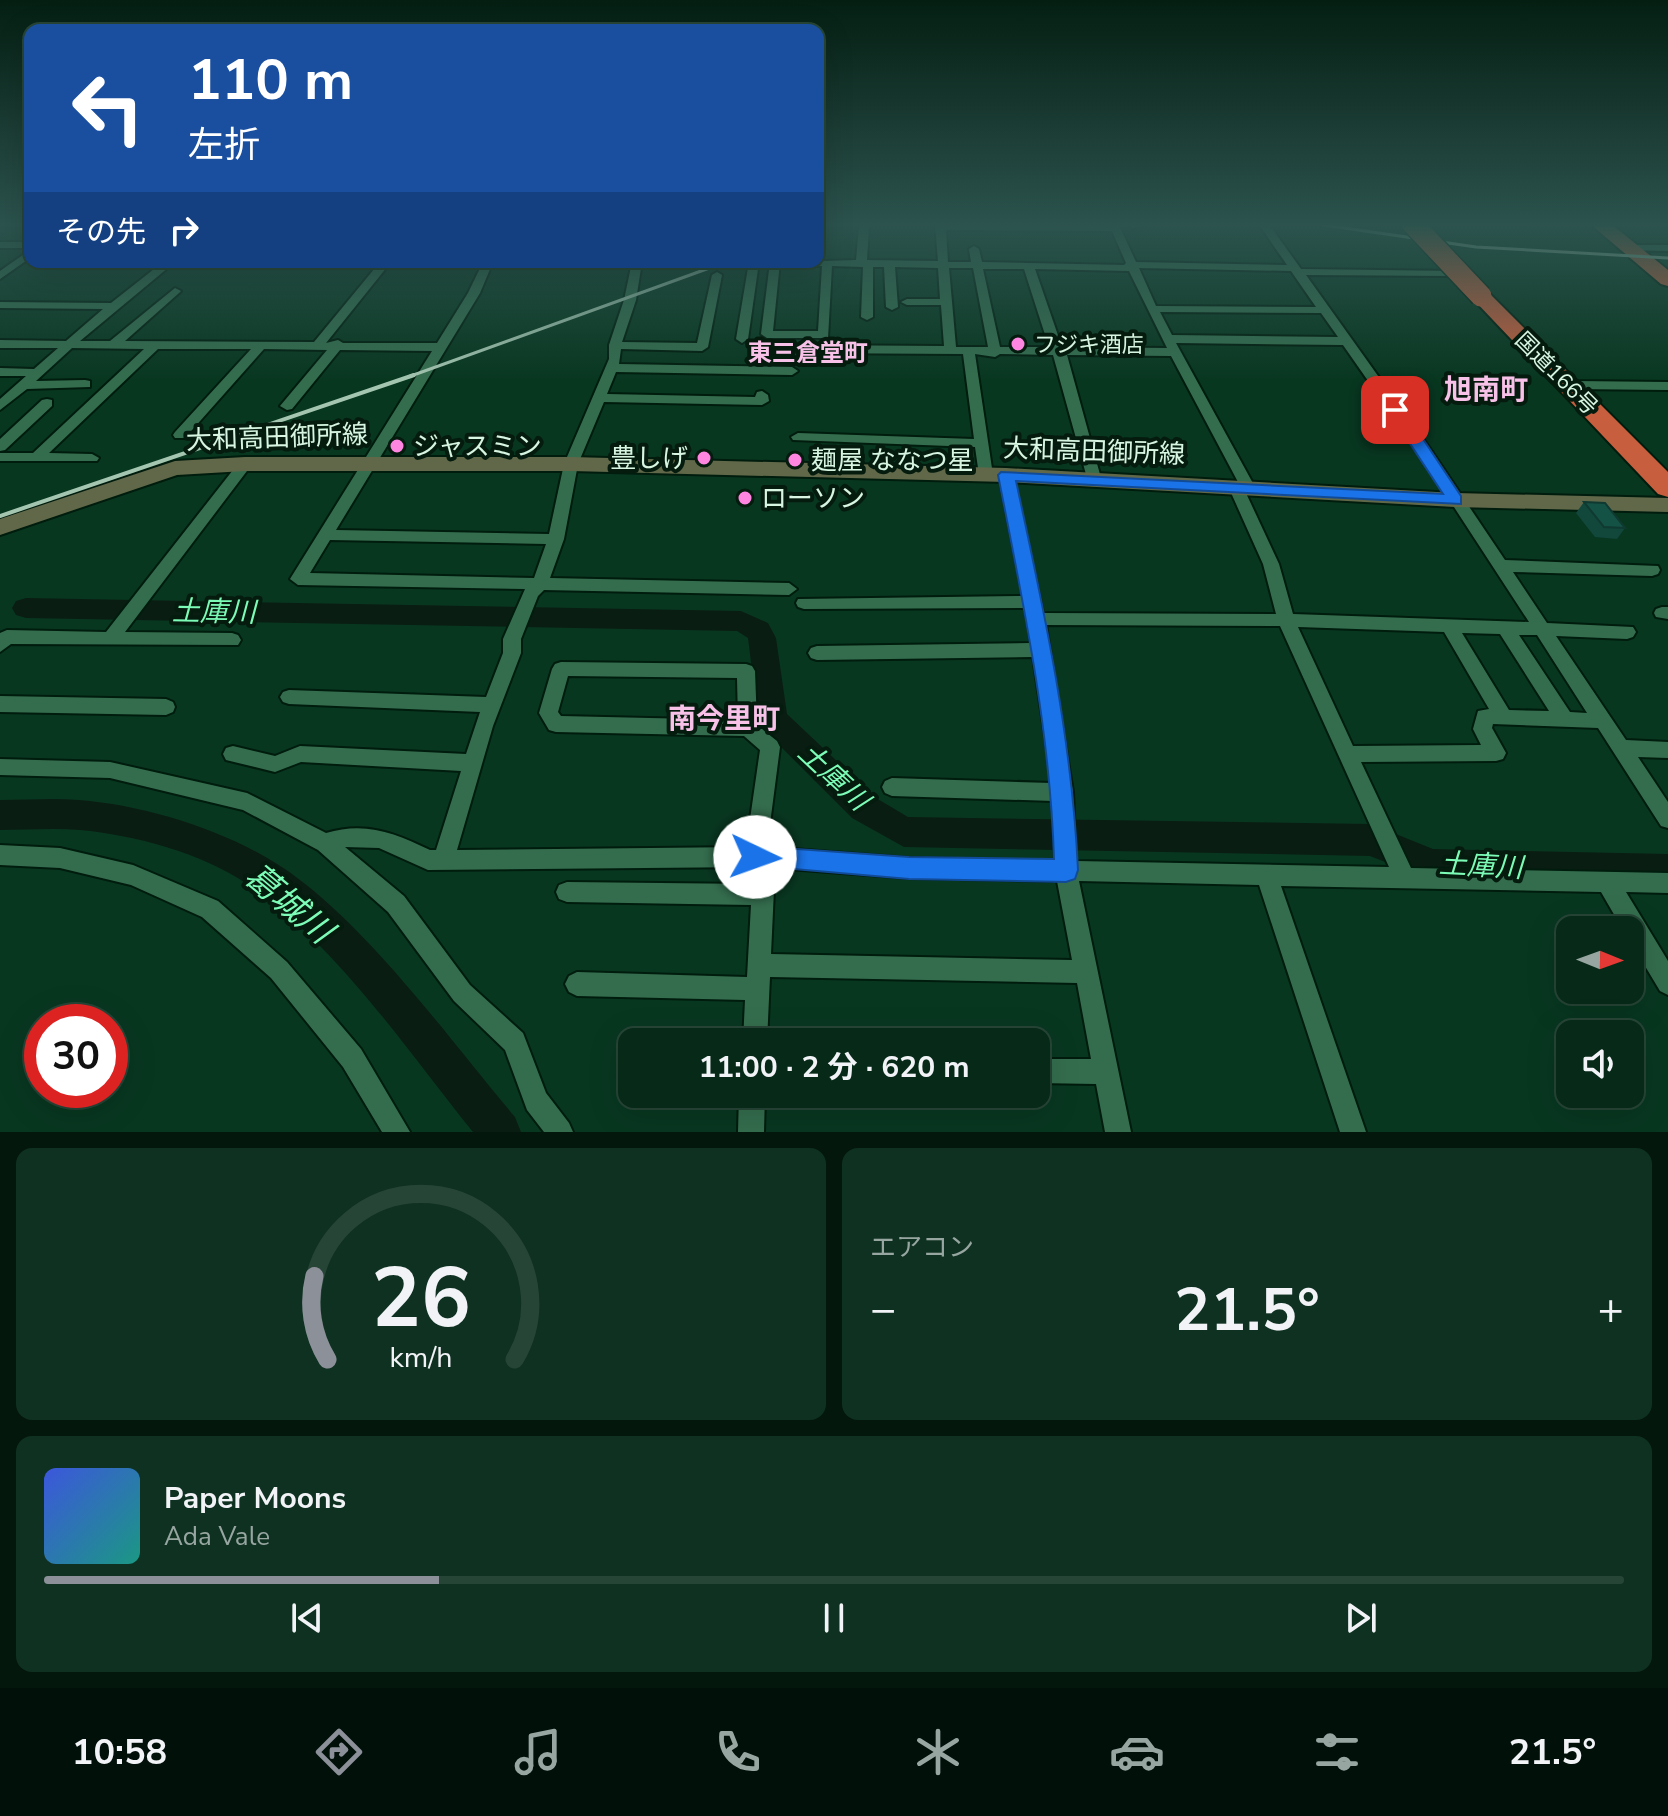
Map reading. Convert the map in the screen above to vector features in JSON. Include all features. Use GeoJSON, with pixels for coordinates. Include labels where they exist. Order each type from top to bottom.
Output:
{"type":"FeatureCollection","features":[{"type":"Feature","properties":{"kind":"highway","name":"国道166号"},"geometry":{"type":"LineString","coordinates":[[1462,276],[1572,385],[1668,488]]}},
{"type":"Feature","properties":{"kind":"main road","name":"大和高田御所線"},"geometry":{"type":"LineString","coordinates":[[0,527],[175,468],[371,462],[571,464],[1094,478],[1455,500],[1668,505]]}},
{"type":"Feature","properties":{"kind":"street"},"geometry":{"type":"LineString","coordinates":[[0,406],[100,317],[152,276]]}},
{"type":"Feature","properties":{"kind":"street"},"geometry":{"type":"LineString","coordinates":[[318,345],[375,276]]}},
{"type":"Feature","properties":{"kind":"street"},"geometry":{"type":"LineString","coordinates":[[480,276],[441,347],[298,579],[789,589]]}},
{"type":"Feature","properties":{"kind":"street"},"geometry":{"type":"LineString","coordinates":[[444,859],[521,617],[531,593],[539,585],[556,539],[571,464],[611,368],[634,276]]}},
{"type":"Feature","properties":{"kind":"street"},"geometry":{"type":"LineString","coordinates":[[615,345],[702,347],[717,276]]}},
{"type":"Feature","properties":{"kind":"street"},"geometry":{"type":"LineString","coordinates":[[742,339],[752,276]]}},
{"type":"Feature","properties":{"kind":"street"},"geometry":{"type":"LineString","coordinates":[[773,276],[767,334],[824,335],[826,276]]}},
{"type":"Feature","properties":{"kind":"street"},"geometry":{"type":"LineString","coordinates":[[865,276],[867,317]]}},
{"type":"Feature","properties":{"kind":"street"},"geometry":{"type":"LineString","coordinates":[[890,276],[892,307]]}},
{"type":"Feature","properties":{"kind":"street"},"geometry":{"type":"LineString","coordinates":[[942,276],[950,351]]}},
{"type":"Feature","properties":{"kind":"street"},"geometry":{"type":"LineString","coordinates":[[978,276],[995,353]]}},
{"type":"Feature","properties":{"kind":"street"},"geometry":{"type":"LineString","coordinates":[[1032,276],[1059,352],[1094,478]]}},
{"type":"Feature","properties":{"kind":"street"},"geometry":{"type":"LineString","coordinates":[[1135,276],[1242,486],[1271,564],[1286,620],[1405,879]]}},
{"type":"Feature","properties":{"kind":"street"},"geometry":{"type":"LineString","coordinates":[[1298,276],[1500,566],[1668,819]]}},
{"type":"Feature","properties":{"kind":"street"},"geometry":{"type":"LineString","coordinates":[[1455,276],[1535,362],[1572,385],[1668,386]]}},
{"type":"Feature","properties":{"kind":"street"},"geometry":{"type":"LineString","coordinates":[[1473,276],[1556,362],[1572,385]]}},
{"type":"Feature","properties":{"kind":"street"},"geometry":{"type":"LineString","coordinates":[[113,345],[175,291]]}},
{"type":"Feature","properties":{"kind":"street"},"geometry":{"type":"LineString","coordinates":[[907,302],[945,302]]}},
{"type":"Feature","properties":{"kind":"street"},"geometry":{"type":"LineString","coordinates":[[0,305],[114,306]]}},
{"type":"Feature","properties":{"kind":"street"},"geometry":{"type":"LineString","coordinates":[[1152,309],[1323,310]]}},
{"type":"Feature","properties":{"kind":"street"},"geometry":{"type":"LineString","coordinates":[[0,316],[100,317]]}},
{"type":"Feature","properties":{"kind":"street"},"geometry":{"type":"LineString","coordinates":[[798,349],[995,353],[1346,341]]}},
{"type":"Feature","properties":{"kind":"street"},"geometry":{"type":"LineString","coordinates":[[0,344],[441,347]]}},
{"type":"Feature","properties":{"kind":"street"},"geometry":{"type":"LineString","coordinates":[[287,406],[338,344]]}},
{"type":"Feature","properties":{"kind":"street"},"geometry":{"type":"LineString","coordinates":[[37,457],[154,346]]}},
{"type":"Feature","properties":{"kind":"street"},"geometry":{"type":"LineString","coordinates":[[180,435],[260,347]]}},
{"type":"Feature","properties":{"kind":"street"},"geometry":{"type":"LineString","coordinates":[[969,353],[981,443],[996,475],[1034,610],[1042,650],[1063,792],[1066,870],[1118,1132]]}},
{"type":"Feature","properties":{"kind":"street"},"geometry":{"type":"LineString","coordinates":[[611,368],[792,371]]}},
{"type":"Feature","properties":{"kind":"street"},"geometry":{"type":"LineString","coordinates":[[0,372],[37,373]]}},
{"type":"Feature","properties":{"kind":"street"},"geometry":{"type":"LineString","coordinates":[[0,392],[85,384]]}},
{"type":"Feature","properties":{"kind":"street"},"geometry":{"type":"LineString","coordinates":[[599,398],[762,401],[762,395]]}},
{"type":"Feature","properties":{"kind":"street"},"geometry":{"type":"LineString","coordinates":[[0,447],[47,403]]}},
{"type":"Feature","properties":{"kind":"street"},"geometry":{"type":"LineString","coordinates":[[798,437],[981,443]]}},
{"type":"Feature","properties":{"kind":"street"},"geometry":{"type":"LineString","coordinates":[[0,457],[92,458]]}},
{"type":"Feature","properties":{"kind":"street"},"geometry":{"type":"LineString","coordinates":[[112,636],[245,464]]}},
{"type":"Feature","properties":{"kind":"street"},"geometry":{"type":"LineString","coordinates":[[326,535],[556,539]]}},
{"type":"Feature","properties":{"kind":"street"},"geometry":{"type":"LineString","coordinates":[[1500,566],[1652,570]]}},
{"type":"Feature","properties":{"kind":"street"},"geometry":{"type":"LineString","coordinates":[[804,603],[1627,632]]}},
{"type":"Feature","properties":{"kind":"street"},"geometry":{"type":"LineString","coordinates":[[1448,624],[1504,717]]}},
{"type":"Feature","properties":{"kind":"street"},"geometry":{"type":"LineString","coordinates":[[1505,628],[1566,721]]}},
{"type":"Feature","properties":{"kind":"street"},"geometry":{"type":"LineString","coordinates":[[0,645],[7,637],[232,640]]}},
{"type":"Feature","properties":{"kind":"street"},"geometry":{"type":"LineString","coordinates":[[817,653],[1042,650]]}},
{"type":"Feature","properties":{"kind":"street"},"geometry":{"type":"LineString","coordinates":[[748,728],[746,671],[561,669],[548,713],[556,724],[748,728],[770,747],[760,857],[763,895],[756,1028]]}},
{"type":"Feature","properties":{"kind":"street"},"geometry":{"type":"LineString","coordinates":[[289,697],[493,705]]}},
{"type":"Feature","properties":{"kind":"street"},"geometry":{"type":"LineString","coordinates":[[0,704],[166,707]]}},
{"type":"Feature","properties":{"kind":"street"},"geometry":{"type":"LineString","coordinates":[[1346,754],[1496,753],[1482,729],[1485,716],[1604,721]]}},
{"type":"Feature","properties":{"kind":"street"},"geometry":{"type":"LineString","coordinates":[[1621,748],[1668,750]]}},
{"type":"Feature","properties":{"kind":"street"},"geometry":{"type":"LineString","coordinates":[[233,754],[275,764],[300,754],[473,763]]}},
{"type":"Feature","properties":{"kind":"street"},"geometry":{"type":"LineString","coordinates":[[0,767],[110,770],[247,802],[325,843],[396,904],[462,993],[514,1042],[536,1101],[560,1132]]}},
{"type":"Feature","properties":{"kind":"street"},"geometry":{"type":"LineString","coordinates":[[892,787],[1063,792]]}},
{"type":"Feature","properties":{"kind":"street"},"geometry":{"type":"LineString","coordinates":[[325,843],[338,838],[381,836],[428,860],[760,857],[909,868],[1668,883]]}},
{"type":"Feature","properties":{"kind":"street"},"geometry":{"type":"LineString","coordinates":[[0,855],[60,858],[133,875],[210,909],[279,970],[352,1058],[397,1132]]}},
{"type":"Feature","properties":{"kind":"street"},"geometry":{"type":"LineString","coordinates":[[1267,877],[1353,1132]]}},
{"type":"Feature","properties":{"kind":"street"},"geometry":{"type":"LineString","coordinates":[[1607,882],[1668,983]]}},
{"type":"Feature","properties":{"kind":"street"},"geometry":{"type":"LineString","coordinates":[[567,892],[763,895]]}},
{"type":"Feature","properties":{"kind":"street"},"geometry":{"type":"LineString","coordinates":[[760,965],[1087,972]]}},
{"type":"Feature","properties":{"kind":"street"},"geometry":{"type":"LineString","coordinates":[[577,984],[758,989]]}},
{"type":"Feature","properties":{"kind":"street"},"geometry":{"type":"LineString","coordinates":[[1050,1071],[1106,1072]]}},
{"type":"Feature","properties":{"kind":"street"},"geometry":{"type":"LineString","coordinates":[[751,1132],[752,1108]]}},
{"type":"Feature","properties":{"kind":"building"},"geometry":{"type":"Polygon","coordinates":[[[1584,502],[1605,503],[1625,528],[1604,527],[1584,502]]]}},
{"type":"Feature","properties":{"kind":"waterway","name":"土庫川"},"geometry":{"type":"LineString","coordinates":[[26,608],[741,621],[758,630],[762,638],[773,719],[864,808],[904,832],[1371,840],[1433,865],[1668,870]]}},
{"type":"Feature","properties":{"kind":"waterway","name":"葛城川"},"geometry":{"type":"LineString","coordinates":[[0,815],[80,815],[148,828],[216,850],[258,871],[313,913],[385,992],[500,1132]]}},
{"type":"Feature","properties":{"kind":"railway"},"geometry":{"type":"LineString","coordinates":[[408,377],[688,276]]}},
{"type":"Feature","properties":{"kind":"railway"},"geometry":{"type":"LineString","coordinates":[[0,516],[414,375]]}},
{"type":"Feature","properties":{"kind":"place","name":"フジキ酒店"},"geometry":{"type":"Point","coordinates":[1018,344]}},
{"type":"Feature","properties":{"kind":"place","name":"ジャスミン"},"geometry":{"type":"Point","coordinates":[397,446]}},
{"type":"Feature","properties":{"kind":"place","name":"豊しげ"},"geometry":{"type":"Point","coordinates":[704,458]}},
{"type":"Feature","properties":{"kind":"place","name":"麺屋 ななつ星"},"geometry":{"type":"Point","coordinates":[795,460]}},
{"type":"Feature","properties":{"kind":"place","name":"ローソン"},"geometry":{"type":"Point","coordinates":[745,498]}},
{"type":"Feature","properties":{"kind":"district","name":"東三倉堂町"},"geometry":{"type":"Point","coordinates":[808,353]}},
{"type":"Feature","properties":{"kind":"district","name":"旭南町"},"geometry":{"type":"Point","coordinates":[1486,389]}},
{"type":"Feature","properties":{"kind":"district","name":"南今里町"},"geometry":{"type":"Point","coordinates":[724,718]}},
{"type":"Feature","properties":{"kind":"route"},"geometry":{"type":"LineString","coordinates":[[755,857],[909,868],[1066,870],[1058,754],[1036,619],[1006,475],[1455,500],[1395,410]]}}]}
